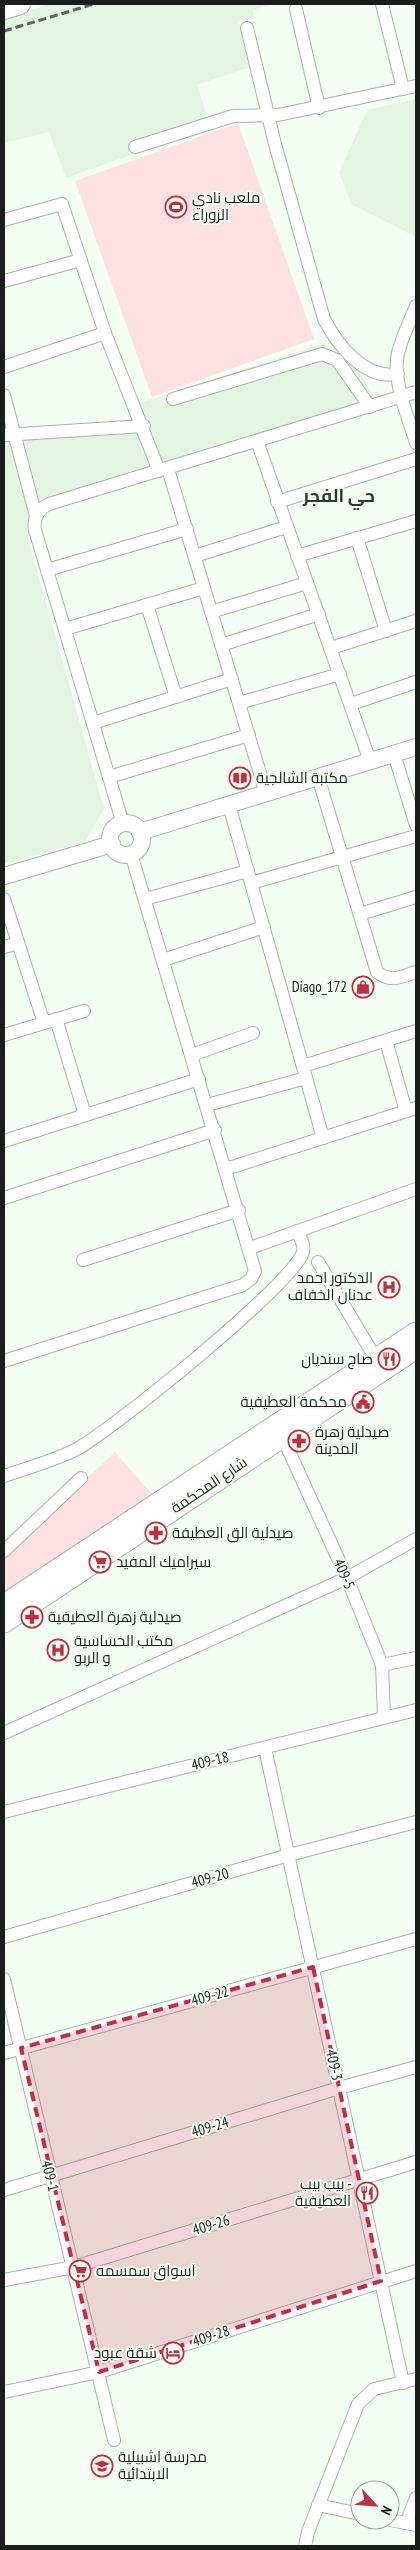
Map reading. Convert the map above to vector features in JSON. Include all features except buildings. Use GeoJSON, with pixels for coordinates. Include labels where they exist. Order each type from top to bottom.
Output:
{"type":"FeatureCollection","features":[{"type":"Feature","properties":{"kind":"main road"},"geometry":{"type":"LineString","coordinates":[[4,9],[20,4]]}},
{"type":"Feature","properties":{"kind":"main road","name":"شارع المحكمة"},"geometry":{"type":"LineString","coordinates":[[4,1604],[416,1332]]}},
{"type":"Feature","properties":{"kind":"main road","name":"شارع المحكمة"},"geometry":{"type":"LineString","coordinates":[[4,1623],[282,1436],[416,1349]]}},
{"type":"Feature","properties":{"kind":"street"},"geometry":{"type":"LineString","coordinates":[[382,4],[403,89]]}},
{"type":"Feature","properties":{"kind":"street"},"geometry":{"type":"LineString","coordinates":[[296,9],[319,108]]}},
{"type":"Feature","properties":{"kind":"street"},"geometry":{"type":"LineString","coordinates":[[246,28],[268,116],[324,319],[337,342],[364,367],[380,375],[398,374]]}},
{"type":"Feature","properties":{"kind":"street"},"geometry":{"type":"LineString","coordinates":[[135,147],[232,116],[245,114],[268,116],[319,108],[416,86]]}},
{"type":"Feature","properties":{"kind":"street"},"geometry":{"type":"LineString","coordinates":[[4,220],[62,204],[105,332],[164,470],[186,529],[266,793]]}},
{"type":"Feature","properties":{"kind":"street"},"geometry":{"type":"LineString","coordinates":[[4,281],[81,260]]}},
{"type":"Feature","properties":{"kind":"street"},"geometry":{"type":"LineString","coordinates":[[416,306],[398,352],[398,374],[402,397],[416,443]]}},
{"type":"Feature","properties":{"kind":"street"},"geometry":{"type":"LineString","coordinates":[[4,366],[105,332]]}},
{"type":"Feature","properties":{"kind":"street"},"geometry":{"type":"LineString","coordinates":[[173,399],[322,354],[337,360],[370,407]]}},
{"type":"Feature","properties":{"kind":"street"},"geometry":{"type":"LineString","coordinates":[[123,824],[34,526],[36,516],[41,509],[49,504],[416,392]]}},
{"type":"Feature","properties":{"kind":"street"},"geometry":{"type":"LineString","coordinates":[[4,395],[10,435],[36,516]]}},
{"type":"Feature","properties":{"kind":"street"},"geometry":{"type":"LineString","coordinates":[[10,435],[144,426]]}},
{"type":"Feature","properties":{"kind":"street"},"geometry":{"type":"LineString","coordinates":[[257,441],[370,761]]}},
{"type":"Feature","properties":{"kind":"street"},"geometry":{"type":"LineString","coordinates":[[277,502],[416,459]]}},
{"type":"Feature","properties":{"kind":"street"},"geometry":{"type":"LineString","coordinates":[[297,556],[416,521]]}},
{"type":"Feature","properties":{"kind":"street"},"geometry":{"type":"LineString","coordinates":[[195,556],[286,527]]}},
{"type":"Feature","properties":{"kind":"street"},"geometry":{"type":"LineString","coordinates":[[47,570],[186,529]]}},
{"type":"Feature","properties":{"kind":"street"},"geometry":{"type":"LineString","coordinates":[[357,538],[386,631]]}},
{"type":"Feature","properties":{"kind":"street"},"geometry":{"type":"LineString","coordinates":[[211,612],[307,583]]}},
{"type":"Feature","properties":{"kind":"street"},"geometry":{"type":"LineString","coordinates":[[65,629],[204,588]]}},
{"type":"Feature","properties":{"kind":"street"},"geometry":{"type":"LineString","coordinates":[[147,605],[176,696]]}},
{"type":"Feature","properties":{"kind":"street"},"geometry":{"type":"LineString","coordinates":[[221,645],[318,614]]}},
{"type":"Feature","properties":{"kind":"street"},"geometry":{"type":"LineString","coordinates":[[331,648],[416,621]]}},
{"type":"Feature","properties":{"kind":"street"},"geometry":{"type":"LineString","coordinates":[[239,703],[340,674]]}},
{"type":"Feature","properties":{"kind":"street"},"geometry":{"type":"LineString","coordinates":[[93,723],[232,679]]}},
{"type":"Feature","properties":{"kind":"street"},"geometry":{"type":"LineString","coordinates":[[351,704],[416,682]]}},
{"type":"Feature","properties":{"kind":"street"},"geometry":{"type":"LineString","coordinates":[[109,777],[248,735]]}},
{"type":"Feature","properties":{"kind":"street"},"geometry":{"type":"LineString","coordinates":[[140,832],[416,747]]}},
{"type":"Feature","properties":{"kind":"street"},"geometry":{"type":"LineString","coordinates":[[394,754],[416,821]]}},
{"type":"Feature","properties":{"kind":"street"},"geometry":{"type":"LineString","coordinates":[[318,777],[377,972],[385,979],[394,980],[416,972]]}},
{"type":"Feature","properties":{"kind":"street"},"geometry":{"type":"LineString","coordinates":[[229,805],[323,1138]]}},
{"type":"Feature","properties":{"kind":"street"},"geometry":{"type":"LineString","coordinates":[[123,824],[132,824],[140,832],[141,845],[131,854],[119,853],[112,844],[114,830],[123,824]]}},
{"type":"Feature","properties":{"kind":"street"},"geometry":{"type":"LineString","coordinates":[[145,899],[342,856],[416,836]]}},
{"type":"Feature","properties":{"kind":"street"},"geometry":{"type":"LineString","coordinates":[[4,876],[112,844]]}},
{"type":"Feature","properties":{"kind":"street"},"geometry":{"type":"LineString","coordinates":[[4,1361],[243,1285],[251,1280],[255,1266],[131,854]]}},
{"type":"Feature","properties":{"kind":"street"},"geometry":{"type":"LineString","coordinates":[[360,914],[416,897]]}},
{"type":"Feature","properties":{"kind":"street"},"geometry":{"type":"LineString","coordinates":[[4,899],[18,943],[86,1115]]}},
{"type":"Feature","properties":{"kind":"street"},"geometry":{"type":"LineString","coordinates":[[163,960],[264,927]]}},
{"type":"Feature","properties":{"kind":"street"},"geometry":{"type":"LineString","coordinates":[[4,947],[18,943]]}},
{"type":"Feature","properties":{"kind":"street"},"geometry":{"type":"LineString","coordinates":[[4,1035],[84,1011]]}},
{"type":"Feature","properties":{"kind":"street"},"geometry":{"type":"LineString","coordinates":[[207,1105],[416,1031]]}},
{"type":"Feature","properties":{"kind":"street"},"geometry":{"type":"LineString","coordinates":[[192,1055],[253,1033]]}},
{"type":"Feature","properties":{"kind":"street"},"geometry":{"type":"LineString","coordinates":[[226,1169],[411,1110],[386,1041]]}},
{"type":"Feature","properties":{"kind":"street"},"geometry":{"type":"LineString","coordinates":[[4,1141],[199,1079]]}},
{"type":"Feature","properties":{"kind":"street"},"geometry":{"type":"LineString","coordinates":[[4,1198],[215,1130]]}},
{"type":"Feature","properties":{"kind":"street"},"geometry":{"type":"LineString","coordinates":[[250,1248],[416,1189]]}},
{"type":"Feature","properties":{"kind":"street"},"geometry":{"type":"LineString","coordinates":[[83,1260],[239,1210]]}},
{"type":"Feature","properties":{"kind":"street"},"geometry":{"type":"LineString","coordinates":[[4,1476],[75,1450],[124,1418],[250,1312],[297,1263],[303,1252],[303,1242],[297,1231]]}},
{"type":"Feature","properties":{"kind":"street"},"geometry":{"type":"LineString","coordinates":[[318,1262],[376,1359]]}},
{"type":"Feature","properties":{"kind":"street"},"geometry":{"type":"LineString","coordinates":[[251,1280],[264,1297]]}},
{"type":"Feature","properties":{"kind":"street","name":"409-5"},"geometry":{"type":"LineString","coordinates":[[282,1436],[346,1578],[382,1665],[384,1717]]}},
{"type":"Feature","properties":{"kind":"street"},"geometry":{"type":"LineString","coordinates":[[4,1551],[82,1478]]}},
{"type":"Feature","properties":{"kind":"street"},"geometry":{"type":"LineString","coordinates":[[4,1733],[346,1578],[416,1539]]}},
{"type":"Feature","properties":{"kind":"street"},"geometry":{"type":"LineString","coordinates":[[382,1665],[416,1658]]}},
{"type":"Feature","properties":{"kind":"street","name":"409-18"},"geometry":{"type":"LineString","coordinates":[[4,1812],[416,1710]]}},
{"type":"Feature","properties":{"kind":"street","name":"409-3"},"geometry":{"type":"LineString","coordinates":[[265,1748],[402,2383]]}},
{"type":"Feature","properties":{"kind":"street","name":"409-20"},"geometry":{"type":"LineString","coordinates":[[4,1937],[288,1855],[416,1822]]}},
{"type":"Feature","properties":{"kind":"street","name":"409-22"},"geometry":{"type":"LineString","coordinates":[[4,2054],[416,1938]]}},
{"type":"Feature","properties":{"kind":"street","name":"409-1"},"geometry":{"type":"LineString","coordinates":[[4,1979],[114,2440]]}},
{"type":"Feature","properties":{"kind":"street","name":"409-24"},"geometry":{"type":"LineString","coordinates":[[4,2190],[339,2088],[416,2068]]}},
{"type":"Feature","properties":{"kind":"street","name":"409-26"},"geometry":{"type":"LineString","coordinates":[[4,2280],[74,2267],[416,2162]]}},
{"type":"Feature","properties":{"kind":"street","name":"409-28"},"geometry":{"type":"LineString","coordinates":[[4,2392],[99,2372],[416,2270]]}},
{"type":"Feature","properties":{"kind":"street"},"geometry":{"type":"LineString","coordinates":[[305,2546],[318,2505],[358,2404],[374,2389],[416,2379]]}},
{"type":"Feature","properties":{"kind":"street"},"geometry":{"type":"LineString","coordinates":[[411,2524],[416,2498]]}},
{"type":"Feature","properties":{"kind":"street"},"geometry":{"type":"LineString","coordinates":[[318,2505],[350,2512]]}},
{"type":"Feature","properties":{"kind":"highlighted area"},"geometry":{"type":"Polygon","coordinates":[[[313,1967],[381,2281],[99,2372],[21,2048],[313,1967]]]}},
{"type":"Feature","properties":{"kind":"shaded area"},"geometry":{"type":"Polygon","coordinates":[[[50,4],[274,4],[253,10],[254,18],[239,22],[251,67],[197,85],[211,127],[66,178],[49,132],[4,143],[4,18],[50,4]]]}},
{"type":"Feature","properties":{"kind":"shaded area"},"geometry":{"type":"Polygon","coordinates":[[[416,99],[416,237],[352,205],[339,173],[367,110],[416,99]]]}},
{"type":"Feature","properties":{"kind":"shaded area"},"geometry":{"type":"Polygon","coordinates":[[[238,123],[314,339],[152,397],[75,181],[238,123]]]}},
{"type":"Feature","properties":{"kind":"shaded area"},"geometry":{"type":"Polygon","coordinates":[[[325,343],[338,355],[354,363],[375,399],[40,504],[27,521],[27,535],[104,809],[85,842],[4,864],[4,438],[149,429],[139,403],[325,343]]]}},
{"type":"Feature","properties":{"kind":"shaded area"},"geometry":{"type":"Polygon","coordinates":[[[115,1452],[155,1498],[4,1599],[4,1556],[115,1452]]]}},
{"type":"Feature","properties":{"kind":"railway"},"geometry":{"type":"LineString","coordinates":[[4,31],[94,4]]}},
{"type":"Feature","properties":{"kind":"place","name":"ملعب نادي الزوراء"},"geometry":{"type":"Point","coordinates":[176,207]}},
{"type":"Feature","properties":{"kind":"place","name":"مكتبة الشالجية"},"geometry":{"type":"Point","coordinates":[240,778]}},
{"type":"Feature","properties":{"kind":"place","name":"Diago_172"},"geometry":{"type":"Point","coordinates":[363,987]}},
{"type":"Feature","properties":{"kind":"place","name":"الدكتور احمد عدنان الخفاف"},"geometry":{"type":"Point","coordinates":[389,1287]}},
{"type":"Feature","properties":{"kind":"place","name":"صاج سنديان"},"geometry":{"type":"Point","coordinates":[389,1359]}},
{"type":"Feature","properties":{"kind":"place","name":"محكمة العطيفية"},"geometry":{"type":"Point","coordinates":[363,1402]}},
{"type":"Feature","properties":{"kind":"place","name":"صيدلية زهرة المدينة"},"geometry":{"type":"Point","coordinates":[299,1441]}},
{"type":"Feature","properties":{"kind":"place","name":"صيدلية الق العطيفة"},"geometry":{"type":"Point","coordinates":[156,1533]}},
{"type":"Feature","properties":{"kind":"place","name":"سيراميك المفيد"},"geometry":{"type":"Point","coordinates":[100,1562]}},
{"type":"Feature","properties":{"kind":"place","name":"صيدلية زهرة العطيفية"},"geometry":{"type":"Point","coordinates":[32,1617]}},
{"type":"Feature","properties":{"kind":"place","name":"مكتب الحساسية و الربو"},"geometry":{"type":"Point","coordinates":[58,1650]}},
{"type":"Feature","properties":{"kind":"place","name":"بيب بيب - العطيفية"},"geometry":{"type":"Point","coordinates":[367,2193]}},
{"type":"Feature","properties":{"kind":"place","name":"اسواق سمسمه"},"geometry":{"type":"Point","coordinates":[80,2271]}},
{"type":"Feature","properties":{"kind":"place","name":"شقة عبود"},"geometry":{"type":"Point","coordinates":[173,2353]}},
{"type":"Feature","properties":{"kind":"place","name":"مدرسة اشبيلية الابتدائية"},"geometry":{"type":"Point","coordinates":[102,2466]}},
{"type":"Feature","properties":{"kind":"district","name":"حي الفجر"},"geometry":{"type":"Point","coordinates":[339,496]}}]}
